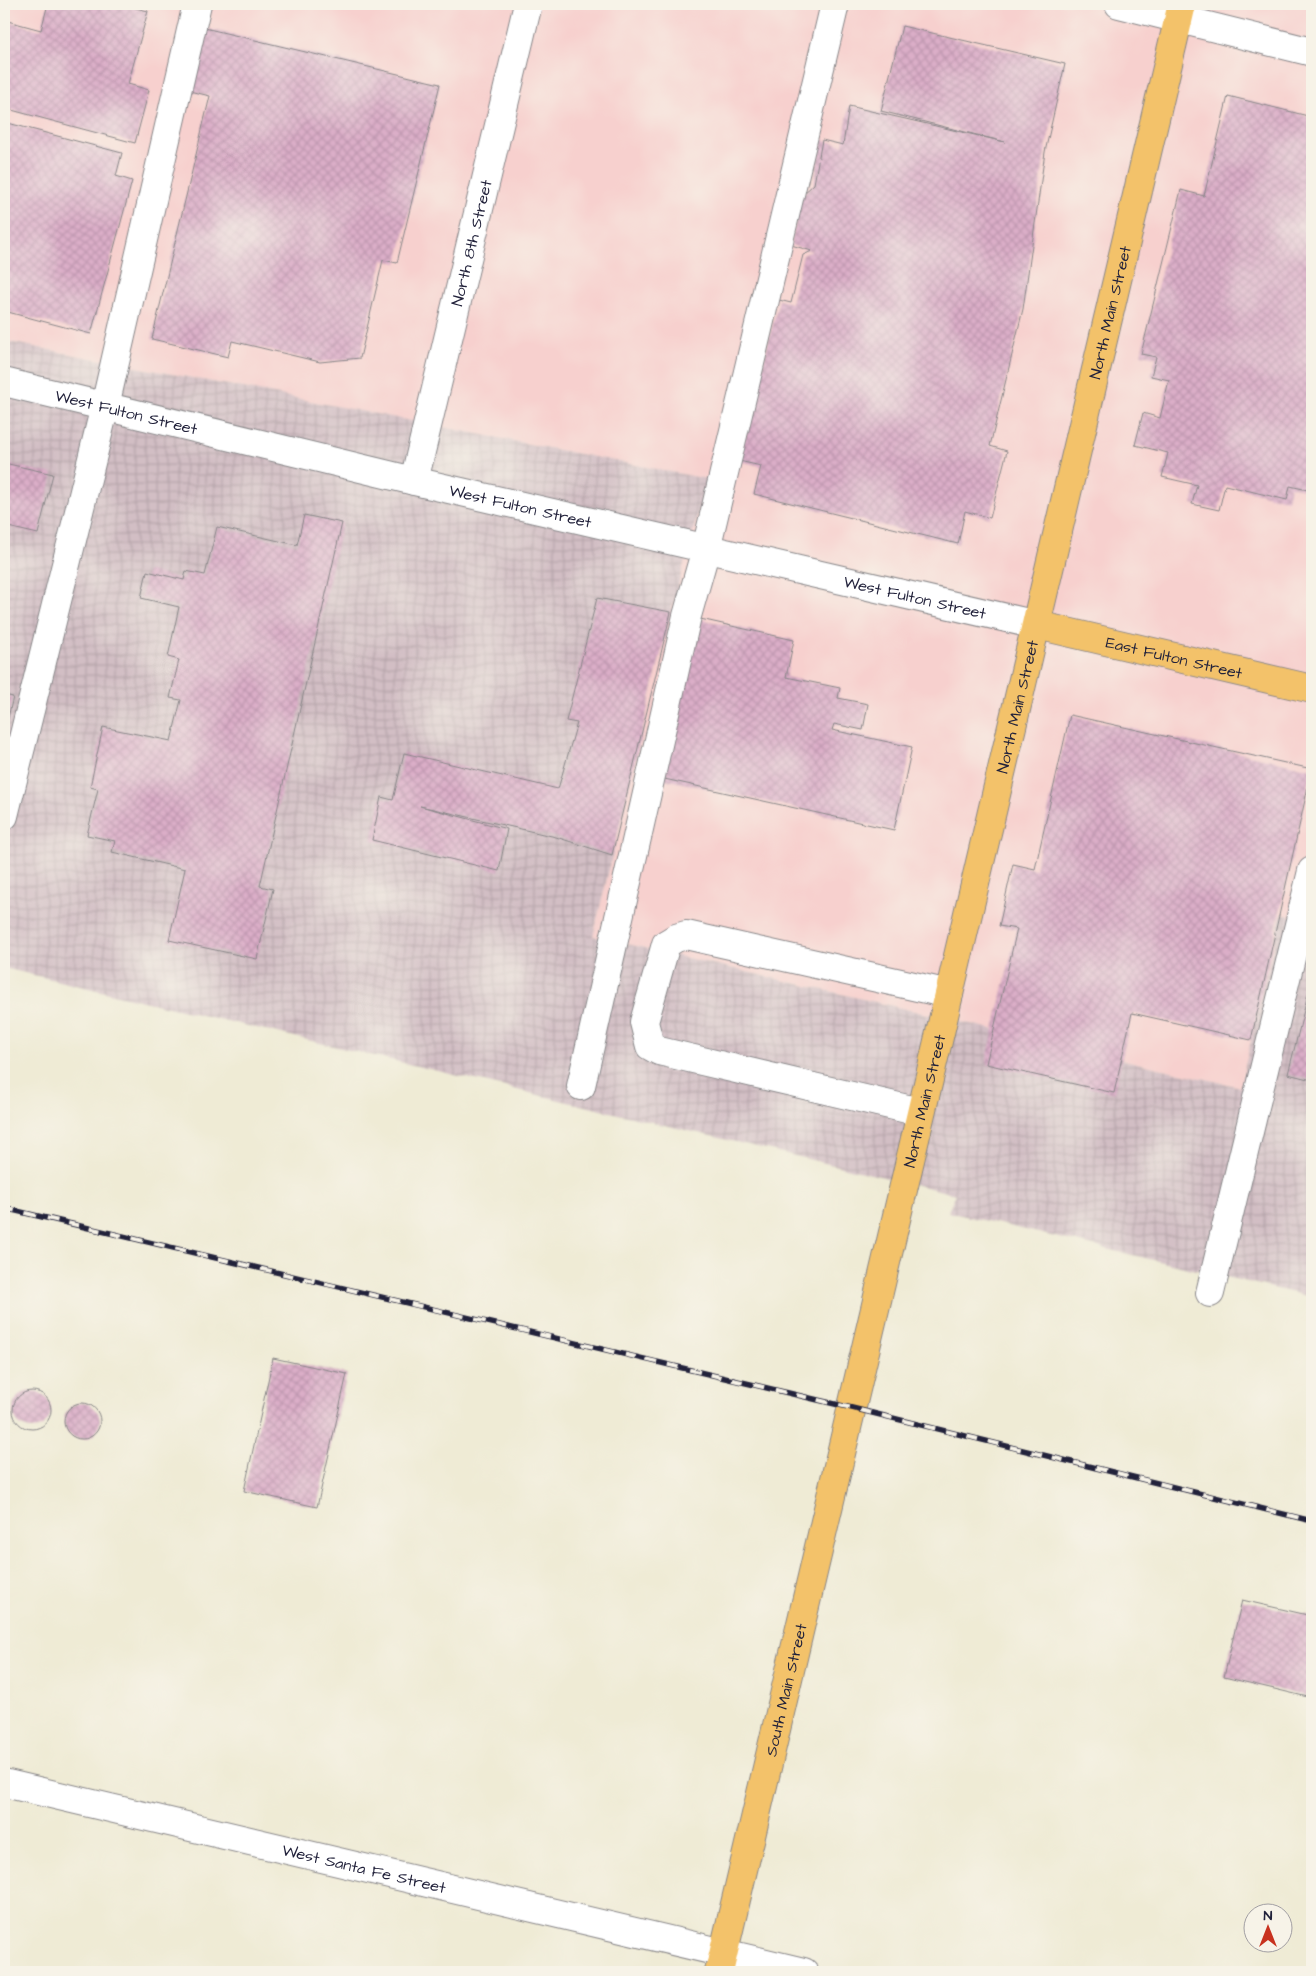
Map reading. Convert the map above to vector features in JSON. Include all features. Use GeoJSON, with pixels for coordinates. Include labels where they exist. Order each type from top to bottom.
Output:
{"type":"FeatureCollection","features":[{"type":"Feature","properties":{"kind":"main road","name":"North Main Street"},"geometry":{"type":"LineString","coordinates":[[852,1408],[920,1112],[1037,625],[1181,11]]}},
{"type":"Feature","properties":{"kind":"main road","name":"East Fulton Street"},"geometry":{"type":"LineString","coordinates":[[1037,625],[1312,689]]}},
{"type":"Feature","properties":{"kind":"main road","name":"South Main Street"},"geometry":{"type":"LineString","coordinates":[[721,1963],[852,1408]]}},
{"type":"Feature","properties":{"kind":"street"},"geometry":{"type":"LineString","coordinates":[[4,816],[105,406],[198,4]]}},
{"type":"Feature","properties":{"kind":"street","name":"North 8th Street"},"geometry":{"type":"LineString","coordinates":[[414,481],[528,4]]}},
{"type":"Feature","properties":{"kind":"street"},"geometry":{"type":"LineString","coordinates":[[582,1086],[687,616],[706,549],[835,4]]}},
{"type":"Feature","properties":{"kind":"street"},"geometry":{"type":"LineString","coordinates":[[1119,4],[1181,11],[1312,52]]}},
{"type":"Feature","properties":{"kind":"street","name":"West Fulton Street"},"geometry":{"type":"LineString","coordinates":[[4,382],[414,481],[1037,625]]}},
{"type":"Feature","properties":{"kind":"street"},"geometry":{"type":"LineString","coordinates":[[1210,1293],[1312,871]]}},
{"type":"Feature","properties":{"kind":"street"},"geometry":{"type":"LineString","coordinates":[[920,1112],[659,1051],[650,1046],[644,1022],[666,944],[676,938],[686,936],[949,994]]}},
{"type":"Feature","properties":{"kind":"street","name":"West Santa Fe Street"},"geometry":{"type":"LineString","coordinates":[[4,1784],[721,1963],[804,1972]]}},
{"type":"Feature","properties":{"kind":"shaded area"},"geometry":{"type":"Polygon","coordinates":[[[4,4],[1312,4],[1312,922],[1281,914],[1240,1087],[593,936],[671,612],[706,479],[4,341],[4,4]]]}},
{"type":"Feature","properties":{"kind":"shaded area"},"geometry":{"type":"Polygon","coordinates":[[[4,341],[707,479],[671,612],[593,936],[1240,1087],[1281,914],[1312,922],[1312,1297],[948,1212],[955,1194],[4,968],[4,341]]]}},
{"type":"Feature","properties":{"kind":"building"},"geometry":{"type":"Polygon","coordinates":[[[48,4],[120,4],[148,11],[128,84],[149,90],[135,143],[4,108],[4,20],[41,30],[48,4]]]}},
{"type":"Feature","properties":{"kind":"building"},"geometry":{"type":"Polygon","coordinates":[[[192,25],[440,84],[397,263],[383,260],[360,358],[320,362],[232,341],[228,357],[152,339],[210,96],[177,88],[192,25]]]}},
{"type":"Feature","properties":{"kind":"building"},"geometry":{"type":"Polygon","coordinates":[[[902,26],[1065,64],[1045,152],[1023,309],[990,446],[1007,451],[990,518],[965,511],[958,544],[754,494],[761,466],[739,461],[779,300],[791,303],[803,255],[812,251],[791,245],[801,196],[814,184],[822,140],[843,145],[849,106],[1005,142],[881,111],[902,26]]]}},
{"type":"Feature","properties":{"kind":"building"},"geometry":{"type":"Polygon","coordinates":[[[1228,96],[1312,117],[1312,491],[1290,486],[1287,500],[1225,485],[1219,510],[1192,504],[1197,485],[1162,477],[1168,453],[1135,445],[1143,413],[1160,418],[1169,380],[1151,376],[1156,357],[1141,354],[1181,190],[1204,196],[1228,96]]]}},
{"type":"Feature","properties":{"kind":"building"},"geometry":{"type":"Polygon","coordinates":[[[4,122],[122,153],[116,176],[132,181],[91,334],[4,311],[4,122]]]}},
{"type":"Feature","properties":{"kind":"building"},"geometry":{"type":"Polygon","coordinates":[[[4,463],[53,474],[38,534],[4,526],[4,463]]]}},
{"type":"Feature","properties":{"kind":"building"},"geometry":{"type":"Polygon","coordinates":[[[304,515],[342,523],[260,886],[273,889],[257,959],[169,940],[185,869],[112,852],[115,841],[87,835],[98,789],[90,787],[103,727],[171,741],[181,700],[170,698],[179,660],[168,657],[179,607],[141,598],[147,571],[184,580],[186,571],[205,575],[217,527],[297,545],[304,515]]]}},
{"type":"Feature","properties":{"kind":"building"},"geometry":{"type":"Polygon","coordinates":[[[597,598],[671,612],[612,855],[556,837],[420,806],[507,829],[499,871],[372,840],[381,797],[393,800],[404,753],[558,789],[577,723],[566,721],[597,598]]]}},
{"type":"Feature","properties":{"kind":"building"},"geometry":{"type":"Polygon","coordinates":[[[687,616],[794,640],[786,677],[840,688],[838,698],[868,704],[863,730],[834,724],[832,730],[912,747],[894,830],[651,776],[687,616]]]}},
{"type":"Feature","properties":{"kind":"building"},"geometry":{"type":"Polygon","coordinates":[[[4,695],[13,697],[4,734],[4,695]]]}},
{"type":"Feature","properties":{"kind":"building"},"geometry":{"type":"Polygon","coordinates":[[[1070,715],[1312,769],[1251,1040],[1132,1013],[1114,1093],[986,1064],[1017,929],[999,926],[1013,864],[1035,869],[1070,715]]]}},
{"type":"Feature","properties":{"kind":"building"},"geometry":{"type":"Polygon","coordinates":[[[1310,986],[1312,987],[1312,1080],[1288,1074],[1310,986]]]}},
{"type":"Feature","properties":{"kind":"building"},"geometry":{"type":"Polygon","coordinates":[[[273,1358],[347,1374],[317,1507],[244,1491],[273,1358]]]}},
{"type":"Feature","properties":{"kind":"building"},"geometry":{"type":"Polygon","coordinates":[[[32,1391],[39,1392],[45,1397],[50,1403],[50,1417],[45,1423],[39,1428],[32,1429],[25,1428],[19,1423],[14,1417],[13,1410],[14,1403],[19,1397],[25,1392],[32,1391]]]}},
{"type":"Feature","properties":{"kind":"building"},"geometry":{"type":"Polygon","coordinates":[[[82,1403],[89,1404],[95,1408],[99,1414],[99,1428],[95,1434],[89,1438],[82,1439],[75,1438],[69,1434],[65,1428],[64,1421],[65,1414],[69,1408],[75,1404],[82,1403]]]}},
{"type":"Feature","properties":{"kind":"building"},"geometry":{"type":"Polygon","coordinates":[[[1242,1600],[1312,1616],[1312,1698],[1224,1677],[1242,1600]]]}},
{"type":"Feature","properties":{"kind":"railway"},"geometry":{"type":"LineString","coordinates":[[4,1208],[852,1408],[1312,1521]]}}]}
